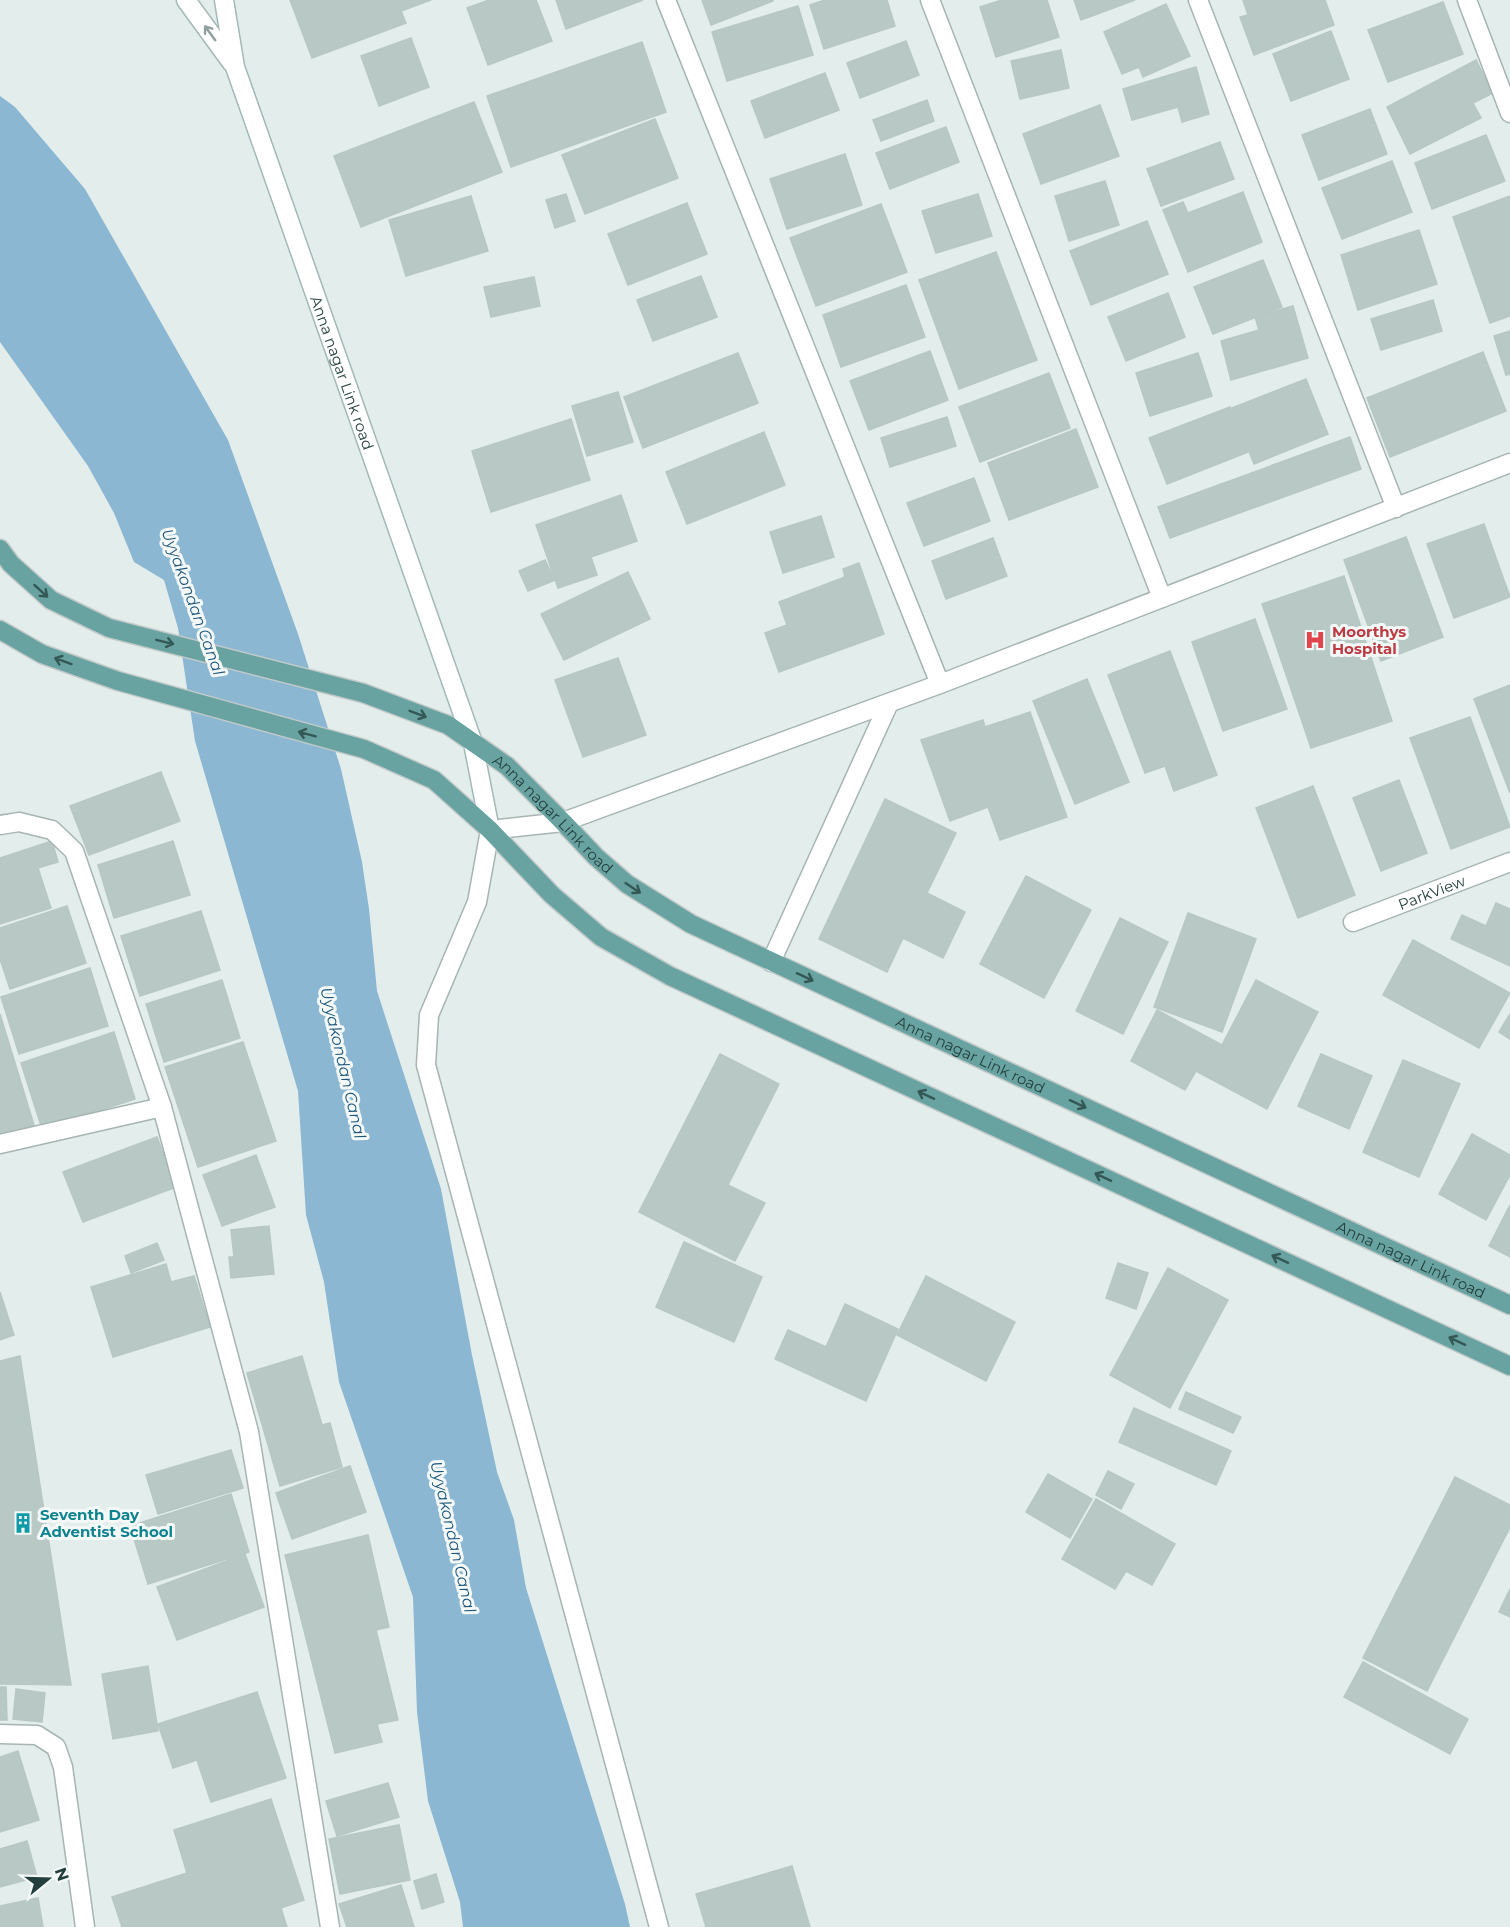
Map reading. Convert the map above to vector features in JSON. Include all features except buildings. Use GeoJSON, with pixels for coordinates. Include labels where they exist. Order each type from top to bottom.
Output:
{"type":"FeatureCollection","features":[{"type":"Feature","properties":{"kind":"main road","name":"Anna nagar Link road"},"geometry":{"type":"LineString","coordinates":[[0,549],[11,564],[51,600],[109,628],[363,693],[448,725],[507,766],[596,857],[627,884],[691,924],[1510,1305]]}},
{"type":"Feature","properties":{"kind":"main road"},"geometry":{"type":"LineString","coordinates":[[0,630],[42,654],[118,681],[364,749],[434,780],[490,830],[552,895],[601,937],[670,976],[1510,1365]]}},
{"type":"Feature","properties":{"kind":"street"},"geometry":{"type":"LineString","coordinates":[[186,0],[235,67]]}},
{"type":"Feature","properties":{"kind":"street","name":"Anna nagar Link road"},"geometry":{"type":"LineString","coordinates":[[224,0],[235,67],[472,743],[490,830]]}},
{"type":"Feature","properties":{"kind":"street"},"geometry":{"type":"LineString","coordinates":[[666,0],[940,684]]}},
{"type":"Feature","properties":{"kind":"street"},"geometry":{"type":"LineString","coordinates":[[930,0],[1162,598]]}},
{"type":"Feature","properties":{"kind":"street"},"geometry":{"type":"LineString","coordinates":[[1198,0],[1396,508]]}},
{"type":"Feature","properties":{"kind":"street"},"geometry":{"type":"LineString","coordinates":[[1467,0],[1510,113]]}},
{"type":"Feature","properties":{"kind":"street"},"geometry":{"type":"LineString","coordinates":[[659,1927],[426,1065],[429,1015],[477,902],[490,830],[563,822],[890,703],[1510,463]]}},
{"type":"Feature","properties":{"kind":"street"},"geometry":{"type":"LineString","coordinates":[[771,962],[890,703]]}},
{"type":"Feature","properties":{"kind":"street"},"geometry":{"type":"LineString","coordinates":[[0,825],[19,822],[52,830],[74,851],[162,1107],[249,1432],[330,1927]]}},
{"type":"Feature","properties":{"kind":"street","name":"ParkView"},"geometry":{"type":"LineString","coordinates":[[1353,922],[1510,862]]}},
{"type":"Feature","properties":{"kind":"street"},"geometry":{"type":"LineString","coordinates":[[0,1144],[162,1107]]}},
{"type":"Feature","properties":{"kind":"street"},"geometry":{"type":"LineString","coordinates":[[0,1734],[37,1735],[56,1747],[63,1767],[86,1927]]}},
{"type":"Feature","properties":{"kind":"water","name":"Uyyakondan Canal"},"geometry":{"type":"Polygon","coordinates":[[[0,96],[15,107],[85,189],[228,440],[298,634],[341,769],[362,862],[377,991],[441,1189],[472,1355],[497,1472],[514,1520],[526,1588],[625,1904],[630,1927],[463,1927],[460,1902],[428,1801],[417,1712],[413,1597],[339,1382],[324,1282],[306,1215],[298,1091],[195,741],[178,628],[164,580],[134,562],[114,513],[88,466],[0,342],[0,96]]]}},
{"type":"Feature","properties":{"kind":"place","name":"Moorthys Hospital"},"geometry":{"type":"Point","coordinates":[1315,640]}},
{"type":"Feature","properties":{"kind":"place","name":"Seventh Day Adventist School"},"geometry":{"type":"Point","coordinates":[23,1523]}}]}
